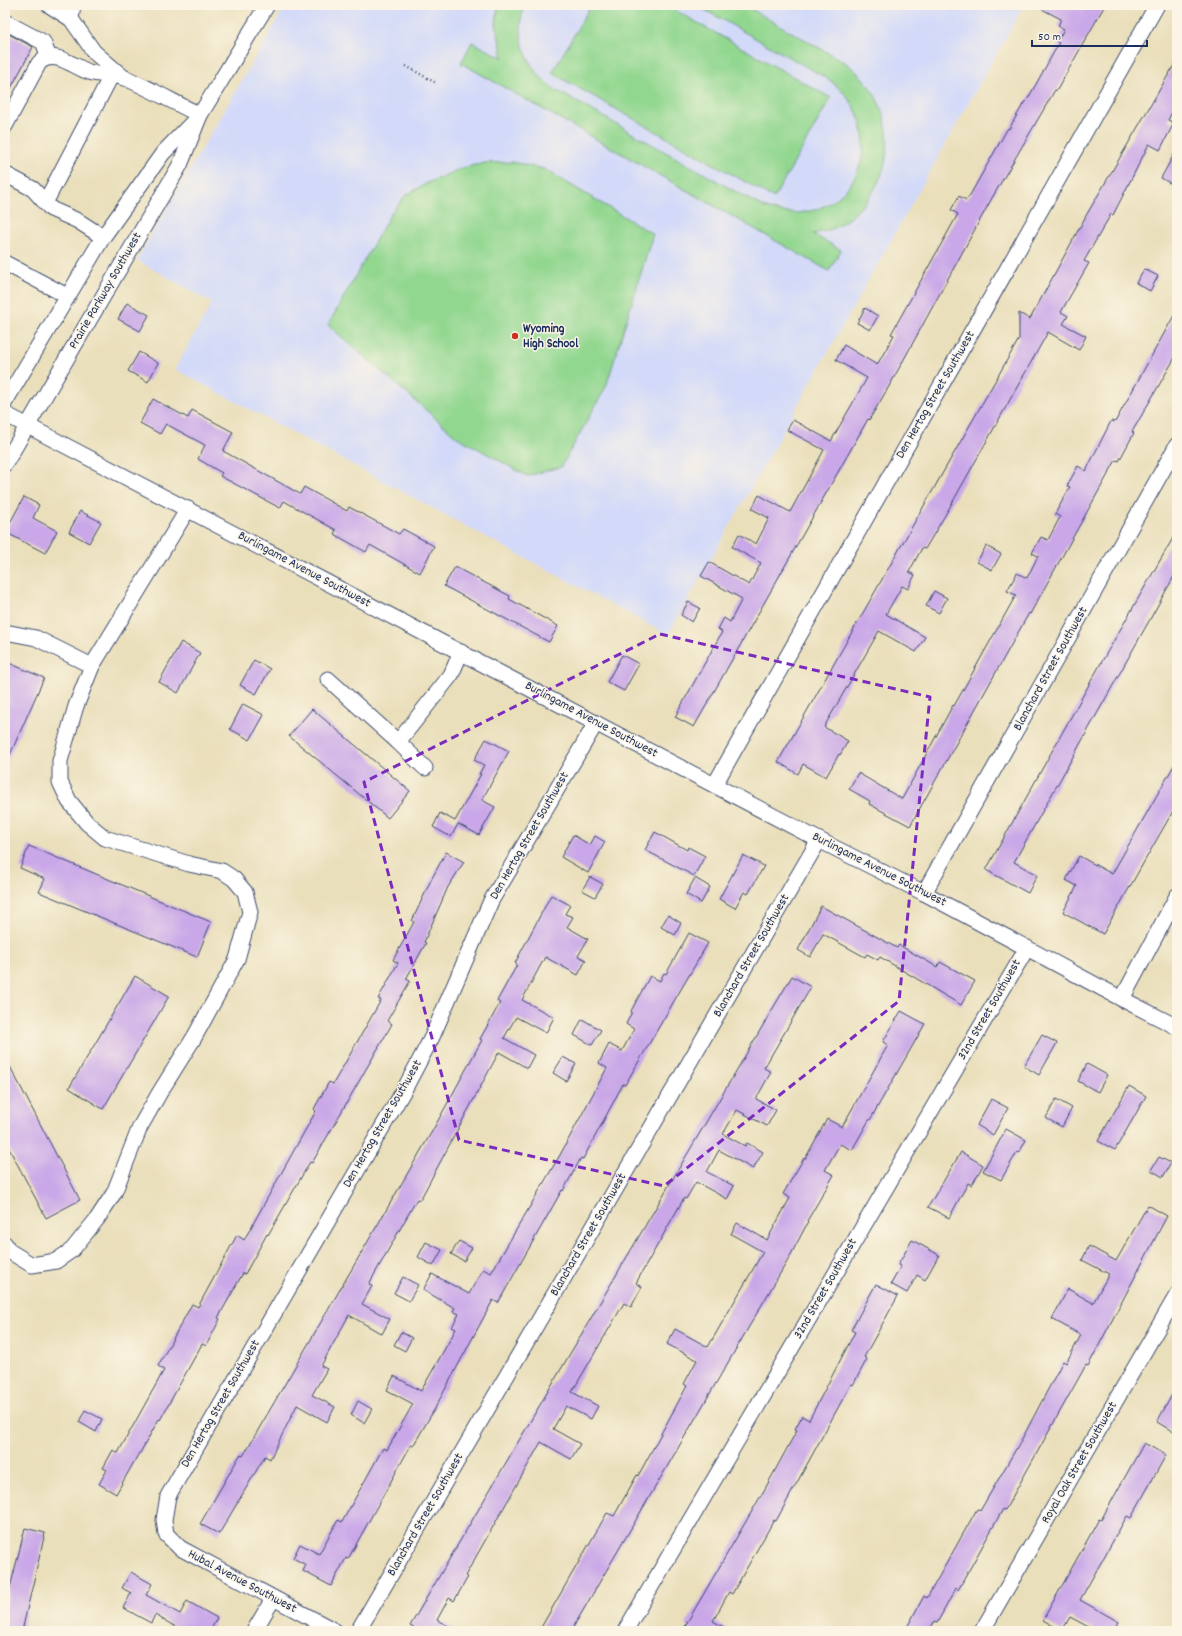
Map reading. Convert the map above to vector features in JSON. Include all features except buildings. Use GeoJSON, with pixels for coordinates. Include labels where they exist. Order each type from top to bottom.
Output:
{"type":"FeatureCollection","features":[{"type":"Feature","properties":{"kind":"street"},"geometry":{"type":"LineString","coordinates":[[49,5],[72,12],[94,52],[118,77]]}},
{"type":"Feature","properties":{"kind":"street","name":"Prairie Parkway Southwest"},"geometry":{"type":"LineString","coordinates":[[5,464],[180,165],[200,115],[267,5]]}},
{"type":"Feature","properties":{"kind":"street","name":"Den Hertog Street Southwest"},"geometry":{"type":"LineString","coordinates":[[715,784],[1157,5]]}},
{"type":"Feature","properties":{"kind":"street"},"geometry":{"type":"LineString","coordinates":[[5,22],[43,42],[49,57]]}},
{"type":"Feature","properties":{"kind":"street"},"geometry":{"type":"LineString","coordinates":[[5,126],[38,63],[42,59],[49,57],[56,58],[89,72],[118,77],[200,115]]}},
{"type":"Feature","properties":{"kind":"street"},"geometry":{"type":"LineString","coordinates":[[45,202],[118,77]]}},
{"type":"Feature","properties":{"kind":"street","name":"Prairie Parkway Southwest"},"geometry":{"type":"LineString","coordinates":[[5,402],[103,237],[163,153],[200,115]]}},
{"type":"Feature","properties":{"kind":"street"},"geometry":{"type":"LineString","coordinates":[[5,174],[33,189],[53,211],[78,221],[103,237]]}},
{"type":"Feature","properties":{"kind":"street"},"geometry":{"type":"LineString","coordinates":[[5,263],[67,296]]}},
{"type":"Feature","properties":{"kind":"street","name":"Burlingame Avenue Southwest"},"geometry":{"type":"LineString","coordinates":[[5,414],[715,784],[819,840],[924,893],[1177,1027]]}},
{"type":"Feature","properties":{"kind":"street","name":"Blanchard Street Southwest"},"geometry":{"type":"LineString","coordinates":[[924,893],[1177,445]]}},
{"type":"Feature","properties":{"kind":"street"},"geometry":{"type":"LineString","coordinates":[[5,1244],[9,1251],[32,1265],[56,1261],[72,1250],[97,1219],[114,1193],[140,1127],[160,1092],[196,1036],[237,959],[250,912],[245,892],[234,879],[222,871],[189,864],[105,838],[87,823],[69,801],[60,782],[60,761],[76,706],[92,666],[188,509]]}},
{"type":"Feature","properties":{"kind":"street"},"geometry":{"type":"LineString","coordinates":[[5,632],[36,638],[92,666]]}},
{"type":"Feature","properties":{"kind":"street"},"geometry":{"type":"LineString","coordinates":[[398,742],[451,675],[461,652]]}},
{"type":"Feature","properties":{"kind":"street"},"geometry":{"type":"LineString","coordinates":[[328,679],[425,768]]}},
{"type":"Feature","properties":{"kind":"street","name":"Den Hertog Street Southwest"},"geometry":{"type":"LineString","coordinates":[[164,1520],[168,1496],[404,1090],[432,1037],[491,901],[596,723]]}},
{"type":"Feature","properties":{"kind":"street","name":"Blanchard Street Southwest"},"geometry":{"type":"LineString","coordinates":[[358,1631],[819,840]]}},
{"type":"Feature","properties":{"kind":"street"},"geometry":{"type":"LineString","coordinates":[[1122,999],[1177,896]]}},
{"type":"Feature","properties":{"kind":"street","name":"32nd Street Southwest"},"geometry":{"type":"LineString","coordinates":[[625,1631],[1027,948]]}},
{"type":"Feature","properties":{"kind":"street","name":"Royal Oak Street Southwest"},"geometry":{"type":"LineString","coordinates":[[982,1631],[1177,1295]]}},
{"type":"Feature","properties":{"kind":"street","name":"Hubal Avenue Southwest"},"geometry":{"type":"LineString","coordinates":[[164,1520],[166,1534],[180,1548],[335,1631]]}},
{"type":"Feature","properties":{"kind":"street"},"geometry":{"type":"LineString","coordinates":[[254,1631],[273,1599]]}},
{"type":"Feature","properties":{"kind":"path"},"geometry":{"type":"LineString","coordinates":[[406,66],[436,83]]}},
{"type":"Feature","properties":{"kind":"highlighted area"},"geometry":{"type":"Polygon","coordinates":[[[660,634],[930,697],[899,1001],[664,1186],[459,1140],[364,782],[660,634]]]}},
{"type":"Feature","properties":{"kind":"shaded area","name":"Wyoming High School"},"geometry":{"type":"Polygon","coordinates":[[[286,5],[1024,5],[668,635],[175,369],[212,303],[137,260],[286,5]]]}},
{"type":"Feature","properties":{"kind":"green space"},"geometry":{"type":"Polygon","coordinates":[[[498,5],[524,5],[521,30],[525,52],[536,72],[554,89],[763,207],[793,213],[819,208],[841,195],[856,176],[863,152],[862,127],[850,102],[828,79],[696,5],[744,5],[846,63],[865,81],[879,103],[886,125],[887,148],[883,171],[872,193],[856,212],[834,228],[813,234],[841,250],[829,271],[461,63],[472,42],[503,58],[496,24],[498,5]]]}},
{"type":"Feature","properties":{"kind":"green space"},"geometry":{"type":"Polygon","coordinates":[[[591,5],[666,5],[831,98],[774,198],[552,73],[591,5]]]}},
{"type":"Feature","properties":{"kind":"green space"},"geometry":{"type":"Polygon","coordinates":[[[512,162],[544,169],[653,234],[606,387],[561,467],[527,476],[457,437],[328,325],[391,213],[405,196],[427,183],[462,168],[485,163],[512,162]]]}},
{"type":"Feature","properties":{"kind":"place","name":"Wyoming High School"},"geometry":{"type":"Point","coordinates":[515,336]}}]}
